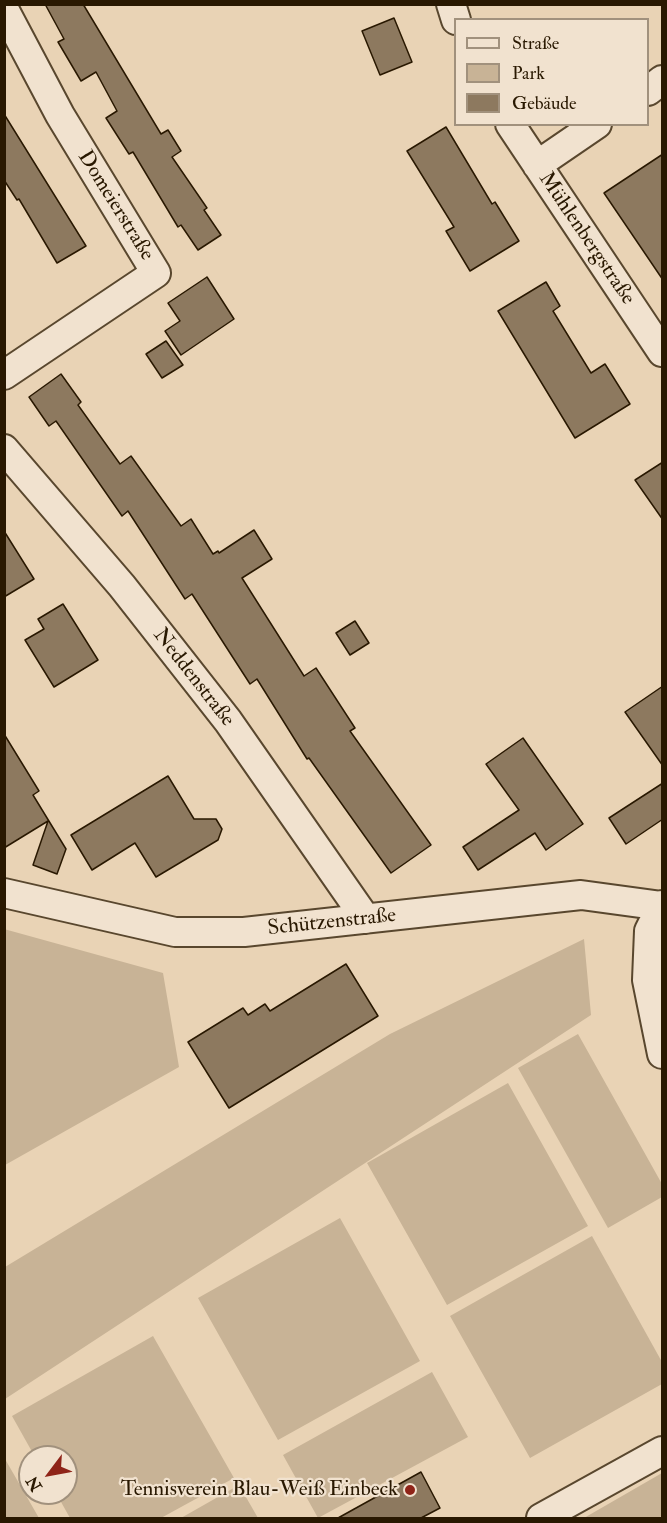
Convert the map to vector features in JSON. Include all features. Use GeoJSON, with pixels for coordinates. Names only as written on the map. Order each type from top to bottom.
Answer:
{"type":"FeatureCollection","features":[{"type":"Feature","properties":{"kind":"street","name":"Domeierstraße"},"geometry":{"type":"LineString","coordinates":[[4,9],[60,115],[156,273],[4,375]]}},
{"type":"Feature","properties":{"kind":"street"},"geometry":{"type":"LineString","coordinates":[[649,89],[663,80]]}},
{"type":"Feature","properties":{"kind":"street","name":"Mühlenbergstraße"},"geometry":{"type":"LineString","coordinates":[[511,126],[663,352]]}},
{"type":"Feature","properties":{"kind":"street"},"geometry":{"type":"LineString","coordinates":[[537,165],[594,126]]}},
{"type":"Feature","properties":{"kind":"street","name":"Neddenstraße"},"geometry":{"type":"LineString","coordinates":[[4,449],[122,586],[228,721],[366,919]]}},
{"type":"Feature","properties":{"kind":"street","name":"Schützenstraße"},"geometry":{"type":"LineString","coordinates":[[4,893],[175,932],[244,932],[581,895],[662,906],[649,931],[647,980],[663,1054]]}},
{"type":"Feature","properties":{"kind":"street"},"geometry":{"type":"LineString","coordinates":[[541,1518],[663,1451]]}},
{"type":"Feature","properties":{"kind":"green space"},"geometry":{"type":"Polygon","coordinates":[[[4,929],[163,973],[179,1067],[5,1165],[4,929]]]}},
{"type":"Feature","properties":{"kind":"green space"},"geometry":{"type":"Polygon","coordinates":[[[584,939],[591,1015],[5,1399],[5,1267],[390,1034],[584,939]]]}},
{"type":"Feature","properties":{"kind":"green space"},"geometry":{"type":"Polygon","coordinates":[[[578,1034],[662,1184],[662,1197],[608,1228],[518,1068],[578,1034]]]}},
{"type":"Feature","properties":{"kind":"green space"},"geometry":{"type":"Polygon","coordinates":[[[508,1083],[588,1226],[447,1305],[367,1163],[508,1083]]]}},
{"type":"Feature","properties":{"kind":"green space"},"geometry":{"type":"Polygon","coordinates":[[[340,1218],[420,1361],[278,1440],[198,1298],[340,1218]]]}},
{"type":"Feature","properties":{"kind":"green space"},"geometry":{"type":"Polygon","coordinates":[[[592,1236],[662,1362],[662,1384],[530,1458],[450,1316],[592,1236]]]}},
{"type":"Feature","properties":{"kind":"green space"},"geometry":{"type":"Polygon","coordinates":[[[153,1336],[234,1478],[161,1518],[70,1518],[63,1505],[78,1505],[78,1445],[28,1445],[12,1416],[153,1336]]]}},
{"type":"Feature","properties":{"kind":"green space"},"geometry":{"type":"Polygon","coordinates":[[[432,1372],[468,1437],[318,1518],[283,1455],[432,1372]]]}},
{"type":"Feature","properties":{"kind":"green space"},"geometry":{"type":"Polygon","coordinates":[[[4,1459],[18,1482],[18,1505],[32,1505],[39,1518],[5,1518],[4,1459]]]}},
{"type":"Feature","properties":{"kind":"green space"},"geometry":{"type":"Polygon","coordinates":[[[662,1473],[662,1516],[658,1518],[584,1518],[662,1473]]]}},
{"type":"Feature","properties":{"kind":"green space"},"geometry":{"type":"Polygon","coordinates":[[[239,1485],[258,1518],[181,1518],[239,1485]]]}},
{"type":"Feature","properties":{"kind":"building"},"geometry":{"type":"Polygon","coordinates":[[[45,4],[83,4],[161,134],[168,130],[181,151],[172,157],[207,208],[204,210],[221,235],[198,250],[181,225],[178,227],[133,152],[129,154],[106,118],[117,111],[96,72],[81,81],[58,42],[64,39],[45,4]]]}},
{"type":"Feature","properties":{"kind":"building"},"geometry":{"type":"Polygon","coordinates":[[[394,18],[412,62],[380,75],[362,31],[394,18]]]}},
{"type":"Feature","properties":{"kind":"building"},"geometry":{"type":"Polygon","coordinates":[[[4,114],[86,246],[57,263],[19,199],[17,200],[4,180],[4,114]]]}},
{"type":"Feature","properties":{"kind":"building"},"geometry":{"type":"Polygon","coordinates":[[[446,127],[492,204],[495,202],[519,241],[470,271],[446,231],[454,227],[407,151],[446,127]]]}},
{"type":"Feature","properties":{"kind":"building"},"geometry":{"type":"Polygon","coordinates":[[[663,154],[663,280],[604,193],[663,154]]]}},
{"type":"Feature","properties":{"kind":"building"},"geometry":{"type":"Polygon","coordinates":[[[207,277],[234,319],[181,355],[165,331],[180,321],[168,303],[207,277]]]}},
{"type":"Feature","properties":{"kind":"building"},"geometry":{"type":"Polygon","coordinates":[[[546,282],[560,306],[553,311],[591,373],[605,364],[630,404],[575,438],[498,311],[546,282]]]}},
{"type":"Feature","properties":{"kind":"building"},"geometry":{"type":"Polygon","coordinates":[[[166,341],[183,365],[162,378],[146,354],[166,341]]]}},
{"type":"Feature","properties":{"kind":"building"},"geometry":{"type":"Polygon","coordinates":[[[61,374],[81,402],[78,405],[120,464],[131,456],[181,526],[191,519],[213,554],[218,551],[219,553],[254,530],[272,559],[242,578],[304,676],[316,668],[355,728],[350,731],[431,845],[391,873],[309,758],[307,759],[257,679],[250,684],[192,594],[185,599],[128,511],[122,516],[56,421],[49,426],[29,397],[61,374]]]}},
{"type":"Feature","properties":{"kind":"building"},"geometry":{"type":"Polygon","coordinates":[[[663,462],[663,520],[635,480],[663,462]]]}},
{"type":"Feature","properties":{"kind":"building"},"geometry":{"type":"Polygon","coordinates":[[[4,531],[34,579],[4,597],[4,531]]]}},
{"type":"Feature","properties":{"kind":"building"},"geometry":{"type":"Polygon","coordinates":[[[63,604],[98,660],[54,687],[25,640],[44,629],[38,619],[63,604]]]}},
{"type":"Feature","properties":{"kind":"building"},"geometry":{"type":"Polygon","coordinates":[[[355,621],[369,643],[350,655],[336,633],[355,621]]]}},
{"type":"Feature","properties":{"kind":"building"},"geometry":{"type":"Polygon","coordinates":[[[663,686],[663,766],[625,712],[663,686]]]}},
{"type":"Feature","properties":{"kind":"building"},"geometry":{"type":"Polygon","coordinates":[[[4,734],[39,791],[33,795],[66,849],[57,874],[33,865],[48,821],[4,848],[4,734]]]}},
{"type":"Feature","properties":{"kind":"building"},"geometry":{"type":"Polygon","coordinates":[[[523,738],[583,824],[546,850],[535,833],[478,870],[463,847],[519,810],[486,764],[523,738]]]}},
{"type":"Feature","properties":{"kind":"building"},"geometry":{"type":"Polygon","coordinates":[[[168,776],[194,819],[216,819],[222,829],[218,840],[156,877],[135,843],[92,870],[71,835],[168,776]]]}},
{"type":"Feature","properties":{"kind":"building"},"geometry":{"type":"Polygon","coordinates":[[[663,783],[663,819],[626,844],[609,818],[663,783]]]}},
{"type":"Feature","properties":{"kind":"building"},"geometry":{"type":"Polygon","coordinates":[[[346,964],[378,1016],[229,1108],[188,1042],[243,1008],[248,1015],[265,1004],[270,1011],[346,964]]]}},
{"type":"Feature","properties":{"kind":"building","name":"Tennisverein Blau-Weiß Einbeck"},"geometry":{"type":"Polygon","coordinates":[[[421,1472],[440,1508],[421,1518],[338,1518],[421,1472]]]}},
{"type":"Feature","properties":{"kind":"place","name":"Tennisverein Blau-Weiß Einbeck"},"geometry":{"type":"Point","coordinates":[410,1490]}}]}
